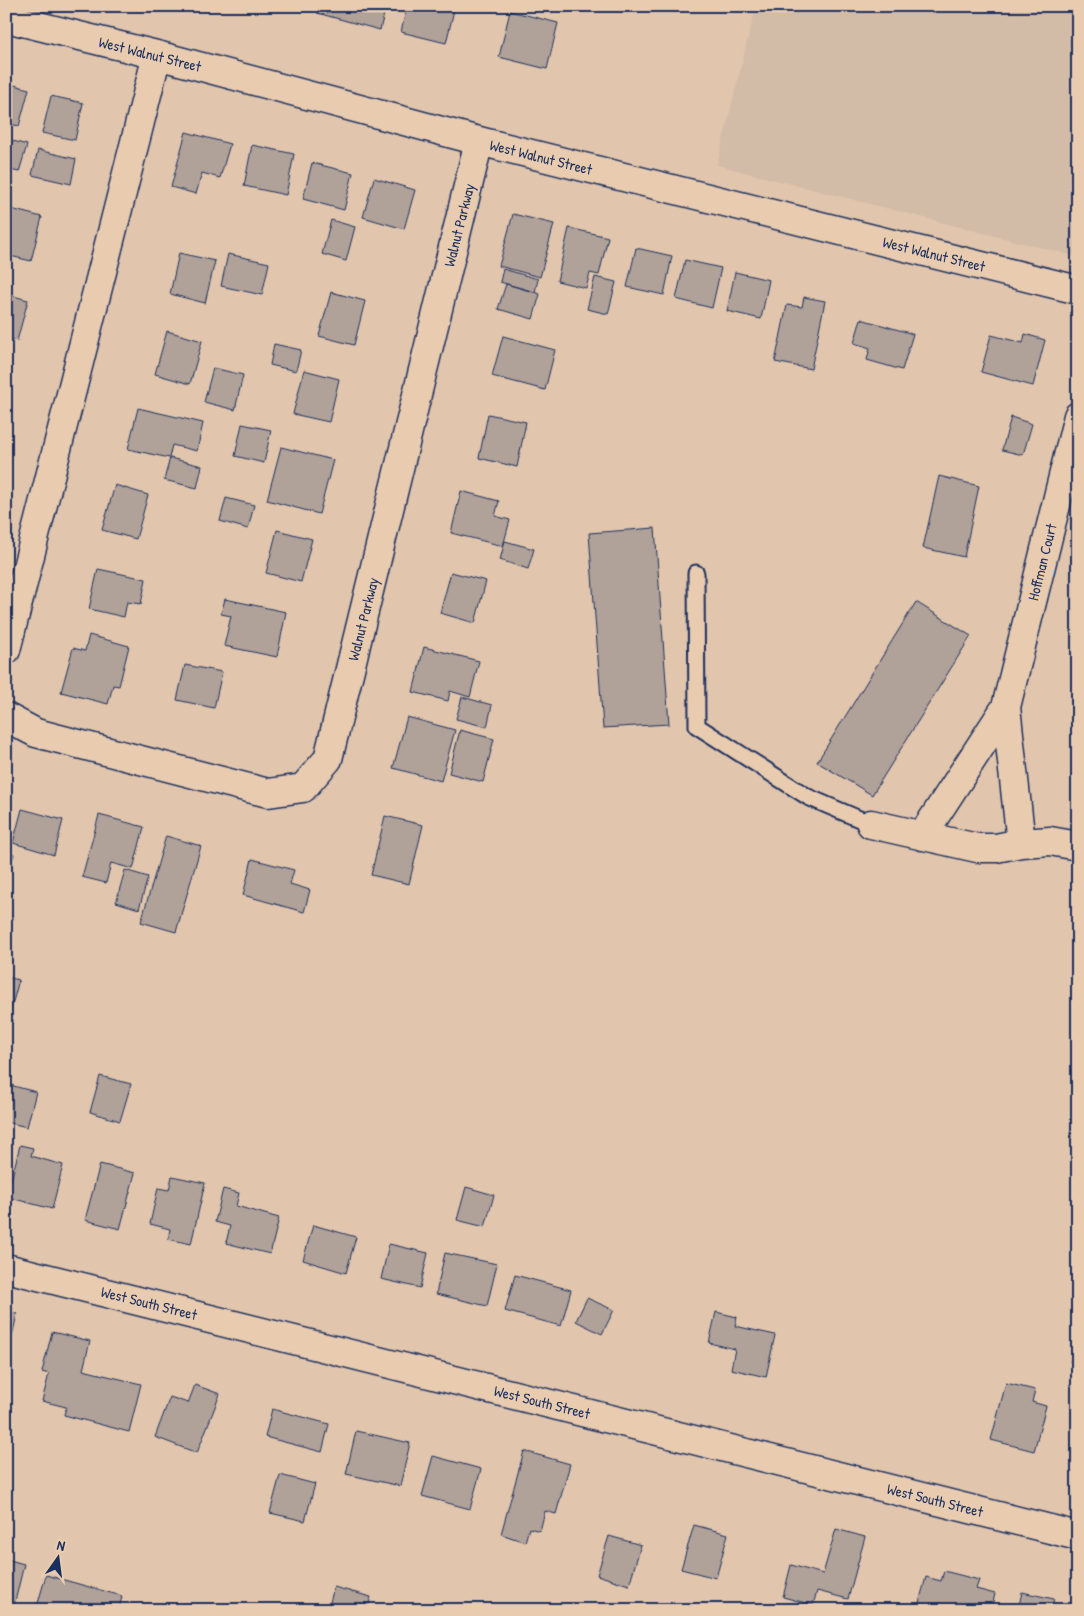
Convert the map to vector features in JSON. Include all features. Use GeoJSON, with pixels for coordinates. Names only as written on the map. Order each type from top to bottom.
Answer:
{"type":"FeatureCollection","features":[{"type":"Feature","properties":{"kind":"street","name":"West Walnut Street"},"geometry":{"type":"LineString","coordinates":[[6,18],[157,55],[479,141],[1078,290]]}},
{"type":"Feature","properties":{"kind":"street"},"geometry":{"type":"LineString","coordinates":[[6,650],[157,55]]}},
{"type":"Feature","properties":{"kind":"street","name":"Walnut Parkway"},"geometry":{"type":"LineString","coordinates":[[6,717],[36,733],[268,793],[303,788],[328,759],[479,141]]}},
{"type":"Feature","properties":{"kind":"street","name":"Hoffman Court"},"geometry":{"type":"LineString","coordinates":[[922,836],[1006,707],[1078,416]]}},
{"type":"Feature","properties":{"kind":"street","name":"Hoffman Court"},"geometry":{"type":"LineString","coordinates":[[1006,707],[1021,843]]}},
{"type":"Feature","properties":{"kind":"street"},"geometry":{"type":"LineString","coordinates":[[871,824],[977,848],[996,848],[1021,843],[1050,841],[1078,846]]}},
{"type":"Feature","properties":{"kind":"street","name":"West South Street"},"geometry":{"type":"LineString","coordinates":[[6,1268],[1078,1536]]}},
{"type":"Feature","properties":{"kind":"lane"},"geometry":{"type":"LineString","coordinates":[[696,573],[698,726],[808,797],[871,824]]}},
{"type":"Feature","properties":{"kind":"shaded area"},"geometry":{"type":"Polygon","coordinates":[[[756,6],[1078,6],[1078,257],[717,165],[756,6]]]}},
{"type":"Feature","properties":{"kind":"building"},"geometry":{"type":"Polygon","coordinates":[[[319,6],[386,6],[380,30],[317,13],[319,6]]]}},
{"type":"Feature","properties":{"kind":"building"},"geometry":{"type":"Polygon","coordinates":[[[407,6],[455,6],[446,43],[401,32],[407,6]]]}},
{"type":"Feature","properties":{"kind":"building"},"geometry":{"type":"Polygon","coordinates":[[[510,11],[558,23],[547,69],[499,57],[510,11]]]}},
{"type":"Feature","properties":{"kind":"building"},"geometry":{"type":"Polygon","coordinates":[[[6,83],[29,89],[19,126],[6,123],[6,83]]]}},
{"type":"Feature","properties":{"kind":"building"},"geometry":{"type":"Polygon","coordinates":[[[51,96],[83,103],[75,140],[42,133],[51,96]]]}},
{"type":"Feature","properties":{"kind":"building"},"geometry":{"type":"Polygon","coordinates":[[[186,132],[230,144],[220,178],[202,173],[196,194],[171,187],[186,132]]]}},
{"type":"Feature","properties":{"kind":"building"},"geometry":{"type":"Polygon","coordinates":[[[6,139],[27,145],[19,172],[6,169],[6,139]]]}},
{"type":"Feature","properties":{"kind":"building"},"geometry":{"type":"Polygon","coordinates":[[[252,145],[294,154],[286,195],[244,186],[252,145]]]}},
{"type":"Feature","properties":{"kind":"building"},"geometry":{"type":"Polygon","coordinates":[[[38,150],[76,159],[71,184],[32,175],[38,150]]]}},
{"type":"Feature","properties":{"kind":"building"},"geometry":{"type":"Polygon","coordinates":[[[312,163],[353,173],[344,210],[303,199],[312,163]]]}},
{"type":"Feature","properties":{"kind":"building"},"geometry":{"type":"Polygon","coordinates":[[[374,178],[415,190],[404,229],[363,217],[374,178]]]}},
{"type":"Feature","properties":{"kind":"building"},"geometry":{"type":"Polygon","coordinates":[[[7,208],[42,217],[31,261],[6,255],[7,208]]]}},
{"type":"Feature","properties":{"kind":"building"},"geometry":{"type":"Polygon","coordinates":[[[513,214],[554,224],[540,277],[499,266],[513,214]]]}},
{"type":"Feature","properties":{"kind":"building"},"geometry":{"type":"Polygon","coordinates":[[[331,220],[355,227],[346,261],[322,254],[331,220]]]}},
{"type":"Feature","properties":{"kind":"building"},"geometry":{"type":"Polygon","coordinates":[[[569,228],[608,237],[599,275],[590,273],[586,288],[557,281],[569,228]]]}},
{"type":"Feature","properties":{"kind":"building"},"geometry":{"type":"Polygon","coordinates":[[[636,248],[672,256],[664,295],[627,287],[636,248]]]}},
{"type":"Feature","properties":{"kind":"building"},"geometry":{"type":"Polygon","coordinates":[[[179,253],[215,261],[205,303],[170,294],[179,253]]]}},
{"type":"Feature","properties":{"kind":"building"},"geometry":{"type":"Polygon","coordinates":[[[228,254],[269,263],[262,295],[221,286],[228,254]]]}},
{"type":"Feature","properties":{"kind":"building"},"geometry":{"type":"Polygon","coordinates":[[[685,260],[721,268],[712,308],[676,299],[685,260]]]}},
{"type":"Feature","properties":{"kind":"building"},"geometry":{"type":"Polygon","coordinates":[[[503,269],[538,279],[535,292],[500,282],[503,269]]]}},
{"type":"Feature","properties":{"kind":"building"},"geometry":{"type":"Polygon","coordinates":[[[735,272],[769,280],[761,319],[727,311],[735,272]]]}},
{"type":"Feature","properties":{"kind":"building"},"geometry":{"type":"Polygon","coordinates":[[[595,277],[616,282],[608,314],[587,309],[595,277]]]}},
{"type":"Feature","properties":{"kind":"building"},"geometry":{"type":"Polygon","coordinates":[[[506,284],[540,294],[533,319],[498,309],[506,284]]]}},
{"type":"Feature","properties":{"kind":"building"},"geometry":{"type":"Polygon","coordinates":[[[331,292],[365,301],[354,345],[319,336],[331,292]]]}},
{"type":"Feature","properties":{"kind":"building"},"geometry":{"type":"Polygon","coordinates":[[[6,294],[28,300],[17,341],[6,338],[6,294]]]}},
{"type":"Feature","properties":{"kind":"building"},"geometry":{"type":"Polygon","coordinates":[[[804,297],[825,301],[811,369],[775,362],[787,305],[802,307],[804,297]]]}},
{"type":"Feature","properties":{"kind":"building"},"geometry":{"type":"Polygon","coordinates":[[[861,319],[913,334],[902,370],[867,360],[870,348],[854,343],[861,319]]]}},
{"type":"Feature","properties":{"kind":"building"},"geometry":{"type":"Polygon","coordinates":[[[167,331],[202,341],[190,384],[155,374],[167,331]]]}},
{"type":"Feature","properties":{"kind":"building"},"geometry":{"type":"Polygon","coordinates":[[[1025,334],[1045,340],[1033,386],[981,372],[991,335],[1023,343],[1025,334]]]}},
{"type":"Feature","properties":{"kind":"building"},"geometry":{"type":"Polygon","coordinates":[[[503,336],[555,350],[545,390],[492,376],[503,336]]]}},
{"type":"Feature","properties":{"kind":"building"},"geometry":{"type":"Polygon","coordinates":[[[274,344],[301,350],[296,371],[270,365],[274,344]]]}},
{"type":"Feature","properties":{"kind":"building"},"geometry":{"type":"Polygon","coordinates":[[[213,368],[243,375],[235,410],[204,402],[213,368]]]}},
{"type":"Feature","properties":{"kind":"building"},"geometry":{"type":"Polygon","coordinates":[[[304,370],[339,379],[329,422],[293,414],[304,370]]]}},
{"type":"Feature","properties":{"kind":"building"},"geometry":{"type":"Polygon","coordinates":[[[138,408],[203,423],[197,451],[172,445],[169,458],[128,449],[138,408]]]}},
{"type":"Feature","properties":{"kind":"building"},"geometry":{"type":"Polygon","coordinates":[[[488,414],[526,422],[517,467],[479,458],[488,414]]]}},
{"type":"Feature","properties":{"kind":"building"},"geometry":{"type":"Polygon","coordinates":[[[1011,417],[1032,424],[1023,455],[1002,450],[1011,417]]]}},
{"type":"Feature","properties":{"kind":"building"},"geometry":{"type":"Polygon","coordinates":[[[242,424],[271,430],[264,463],[235,456],[242,424]]]}},
{"type":"Feature","properties":{"kind":"building"},"geometry":{"type":"Polygon","coordinates":[[[281,447],[333,460],[319,514],[267,500],[281,447]]]}},
{"type":"Feature","properties":{"kind":"building"},"geometry":{"type":"Polygon","coordinates":[[[170,458],[202,466],[197,488],[164,480],[170,458]]]}},
{"type":"Feature","properties":{"kind":"building"},"geometry":{"type":"Polygon","coordinates":[[[939,476],[979,486],[964,557],[923,548],[939,476]]]}},
{"type":"Feature","properties":{"kind":"building"},"geometry":{"type":"Polygon","coordinates":[[[115,485],[148,495],[136,539],[102,530],[115,485]]]}},
{"type":"Feature","properties":{"kind":"building"},"geometry":{"type":"Polygon","coordinates":[[[461,491],[499,501],[495,516],[510,520],[503,546],[451,533],[461,491]]]}},
{"type":"Feature","properties":{"kind":"building"},"geometry":{"type":"Polygon","coordinates":[[[226,498],[254,505],[248,529],[220,521],[226,498]]]}},
{"type":"Feature","properties":{"kind":"building"},"geometry":{"type":"Polygon","coordinates":[[[655,528],[669,724],[603,728],[589,533],[655,528]]]}},
{"type":"Feature","properties":{"kind":"building"},"geometry":{"type":"Polygon","coordinates":[[[277,530],[312,539],[301,582],[266,573],[277,530]]]}},
{"type":"Feature","properties":{"kind":"building"},"geometry":{"type":"Polygon","coordinates":[[[505,541],[534,549],[528,569],[500,560],[505,541]]]}},
{"type":"Feature","properties":{"kind":"building"},"geometry":{"type":"Polygon","coordinates":[[[98,569],[146,579],[141,604],[127,602],[124,617],[89,609],[98,569]]]}},
{"type":"Feature","properties":{"kind":"building"},"geometry":{"type":"Polygon","coordinates":[[[451,572],[486,581],[475,623],[440,613],[451,572]]]}},
{"type":"Feature","properties":{"kind":"building"},"geometry":{"type":"Polygon","coordinates":[[[225,599],[286,612],[277,657],[224,646],[231,616],[221,614],[225,599]]]}},
{"type":"Feature","properties":{"kind":"building"},"geometry":{"type":"Polygon","coordinates":[[[916,602],[971,636],[872,795],[817,762],[916,602]]]}},
{"type":"Feature","properties":{"kind":"building"},"geometry":{"type":"Polygon","coordinates":[[[89,635],[129,646],[119,686],[113,685],[108,704],[61,692],[73,648],[85,651],[89,635]]]}},
{"type":"Feature","properties":{"kind":"building"},"geometry":{"type":"Polygon","coordinates":[[[424,647],[479,661],[470,697],[450,691],[448,701],[413,692],[424,647]]]}},
{"type":"Feature","properties":{"kind":"building"},"geometry":{"type":"Polygon","coordinates":[[[185,665],[222,672],[214,708],[177,700],[185,665]]]}},
{"type":"Feature","properties":{"kind":"building"},"geometry":{"type":"Polygon","coordinates":[[[462,697],[492,705],[487,727],[456,719],[462,697]]]}},
{"type":"Feature","properties":{"kind":"building"},"geometry":{"type":"Polygon","coordinates":[[[407,717],[455,730],[441,781],[393,768],[407,717]]]}},
{"type":"Feature","properties":{"kind":"building"},"geometry":{"type":"Polygon","coordinates":[[[460,730],[494,739],[483,782],[449,773],[460,730]]]}},
{"type":"Feature","properties":{"kind":"building"},"geometry":{"type":"Polygon","coordinates":[[[22,809],[63,820],[54,855],[13,843],[22,809]]]}},
{"type":"Feature","properties":{"kind":"building"},"geometry":{"type":"Polygon","coordinates":[[[99,815],[144,827],[133,869],[111,863],[106,883],[82,877],[99,815]]]}},
{"type":"Feature","properties":{"kind":"building"},"geometry":{"type":"Polygon","coordinates":[[[385,816],[423,825],[409,884],[371,875],[385,816]]]}},
{"type":"Feature","properties":{"kind":"building"},"geometry":{"type":"Polygon","coordinates":[[[166,836],[201,846],[176,932],[141,922],[166,836]]]}},
{"type":"Feature","properties":{"kind":"building"},"geometry":{"type":"Polygon","coordinates":[[[6,851],[14,854],[6,881],[6,851]]]}},
{"type":"Feature","properties":{"kind":"building"},"geometry":{"type":"Polygon","coordinates":[[[252,859],[294,870],[290,884],[310,890],[304,912],[243,895],[252,859]]]}},
{"type":"Feature","properties":{"kind":"building"},"geometry":{"type":"Polygon","coordinates":[[[125,870],[148,877],[139,909],[116,902],[125,870]]]}},
{"type":"Feature","properties":{"kind":"building"},"geometry":{"type":"Polygon","coordinates":[[[6,977],[19,980],[6,1027],[6,977]]]}},
{"type":"Feature","properties":{"kind":"building"},"geometry":{"type":"Polygon","coordinates":[[[100,1076],[131,1084],[120,1121],[90,1112],[100,1076]]]}},
{"type":"Feature","properties":{"kind":"building"},"geometry":{"type":"Polygon","coordinates":[[[6,1084],[36,1092],[27,1127],[6,1122],[6,1084]]]}},
{"type":"Feature","properties":{"kind":"building"},"geometry":{"type":"Polygon","coordinates":[[[20,1145],[33,1148],[31,1156],[63,1165],[52,1209],[7,1197],[20,1145]]]}},
{"type":"Feature","properties":{"kind":"building"},"geometry":{"type":"Polygon","coordinates":[[[100,1164],[135,1173],[120,1229],[85,1220],[100,1164]]]}},
{"type":"Feature","properties":{"kind":"building"},"geometry":{"type":"Polygon","coordinates":[[[172,1176],[205,1183],[191,1244],[168,1239],[170,1229],[150,1224],[158,1188],[169,1190],[172,1176]]]}},
{"type":"Feature","properties":{"kind":"building"},"geometry":{"type":"Polygon","coordinates":[[[466,1187],[494,1195],[485,1227],[457,1220],[466,1187]]]}},
{"type":"Feature","properties":{"kind":"building"},"geometry":{"type":"Polygon","coordinates":[[[223,1189],[239,1193],[236,1206],[279,1218],[270,1254],[226,1243],[230,1226],[215,1222],[223,1189]]]}},
{"type":"Feature","properties":{"kind":"building"},"geometry":{"type":"Polygon","coordinates":[[[313,1225],[356,1237],[346,1273],[303,1260],[313,1225]]]}},
{"type":"Feature","properties":{"kind":"building"},"geometry":{"type":"Polygon","coordinates":[[[389,1244],[428,1253],[420,1288],[381,1279],[389,1244]]]}},
{"type":"Feature","properties":{"kind":"building"},"geometry":{"type":"Polygon","coordinates":[[[445,1253],[497,1264],[487,1306],[436,1294],[445,1253]]]}},
{"type":"Feature","properties":{"kind":"building"},"geometry":{"type":"Polygon","coordinates":[[[515,1275],[571,1290],[561,1326],[505,1311],[515,1275]]]}},
{"type":"Feature","properties":{"kind":"building"},"geometry":{"type":"Polygon","coordinates":[[[587,1298],[614,1310],[602,1334],[576,1321],[587,1298]]]}},
{"type":"Feature","properties":{"kind":"building"},"geometry":{"type":"Polygon","coordinates":[[[6,1311],[17,1314],[8,1355],[6,1354],[6,1311]]]}},
{"type":"Feature","properties":{"kind":"building"},"geometry":{"type":"Polygon","coordinates":[[[716,1312],[737,1317],[735,1326],[775,1335],[766,1377],[731,1369],[735,1349],[709,1343],[716,1312]]]}},
{"type":"Feature","properties":{"kind":"building"},"geometry":{"type":"Polygon","coordinates":[[[52,1332],[90,1341],[83,1370],[141,1384],[129,1432],[64,1415],[66,1407],[42,1401],[49,1374],[42,1372],[52,1332]]]}},
{"type":"Feature","properties":{"kind":"building"},"geometry":{"type":"Polygon","coordinates":[[[1078,1335],[1078,1364],[1070,1362],[1078,1335]]]}},
{"type":"Feature","properties":{"kind":"building"},"geometry":{"type":"Polygon","coordinates":[[[1006,1383],[1035,1390],[1032,1402],[1046,1406],[1034,1451],[991,1440],[1006,1383]]]}},
{"type":"Feature","properties":{"kind":"building"},"geometry":{"type":"Polygon","coordinates":[[[195,1385],[220,1394],[197,1453],[155,1437],[170,1397],[188,1403],[195,1385]]]}},
{"type":"Feature","properties":{"kind":"building"},"geometry":{"type":"Polygon","coordinates":[[[272,1409],[329,1424],[322,1452],[265,1437],[272,1409]]]}},
{"type":"Feature","properties":{"kind":"building"},"geometry":{"type":"Polygon","coordinates":[[[356,1431],[410,1443],[400,1486],[346,1474],[356,1431]]]}},
{"type":"Feature","properties":{"kind":"building"},"geometry":{"type":"Polygon","coordinates":[[[524,1451],[570,1464],[556,1514],[545,1511],[540,1531],[529,1528],[525,1542],[501,1534],[524,1451]]]}},
{"type":"Feature","properties":{"kind":"building"},"geometry":{"type":"Polygon","coordinates":[[[433,1456],[481,1469],[470,1509],[422,1496],[433,1456]]]}},
{"type":"Feature","properties":{"kind":"building"},"geometry":{"type":"Polygon","coordinates":[[[280,1475],[315,1484],[305,1521],[270,1513],[280,1475]]]}},
{"type":"Feature","properties":{"kind":"building"},"geometry":{"type":"Polygon","coordinates":[[[694,1525],[728,1534],[716,1578],[681,1569],[694,1525]]]}},
{"type":"Feature","properties":{"kind":"building"},"geometry":{"type":"Polygon","coordinates":[[[836,1529],[865,1537],[848,1599],[817,1591],[813,1605],[783,1597],[791,1565],[823,1574],[836,1529]]]}},
{"type":"Feature","properties":{"kind":"building"},"geometry":{"type":"Polygon","coordinates":[[[609,1536],[641,1545],[629,1585],[597,1575],[609,1536]]]}},
{"type":"Feature","properties":{"kind":"building"},"geometry":{"type":"Polygon","coordinates":[[[6,1559],[24,1564],[13,1610],[6,1610],[6,1559]]]}},
{"type":"Feature","properties":{"kind":"building"},"geometry":{"type":"Polygon","coordinates":[[[944,1571],[979,1580],[976,1589],[995,1594],[991,1610],[917,1610],[926,1577],[941,1581],[944,1571]]]}},
{"type":"Feature","properties":{"kind":"building"},"geometry":{"type":"Polygon","coordinates":[[[46,1575],[122,1596],[119,1610],[36,1610],[46,1575]]]}},
{"type":"Feature","properties":{"kind":"building"},"geometry":{"type":"Polygon","coordinates":[[[334,1587],[371,1597],[367,1610],[328,1610],[334,1587]]]}},
{"type":"Feature","properties":{"kind":"building"},"geometry":{"type":"Polygon","coordinates":[[[1022,1592],[1054,1599],[1051,1610],[1018,1610],[1022,1592]]]}}]}
